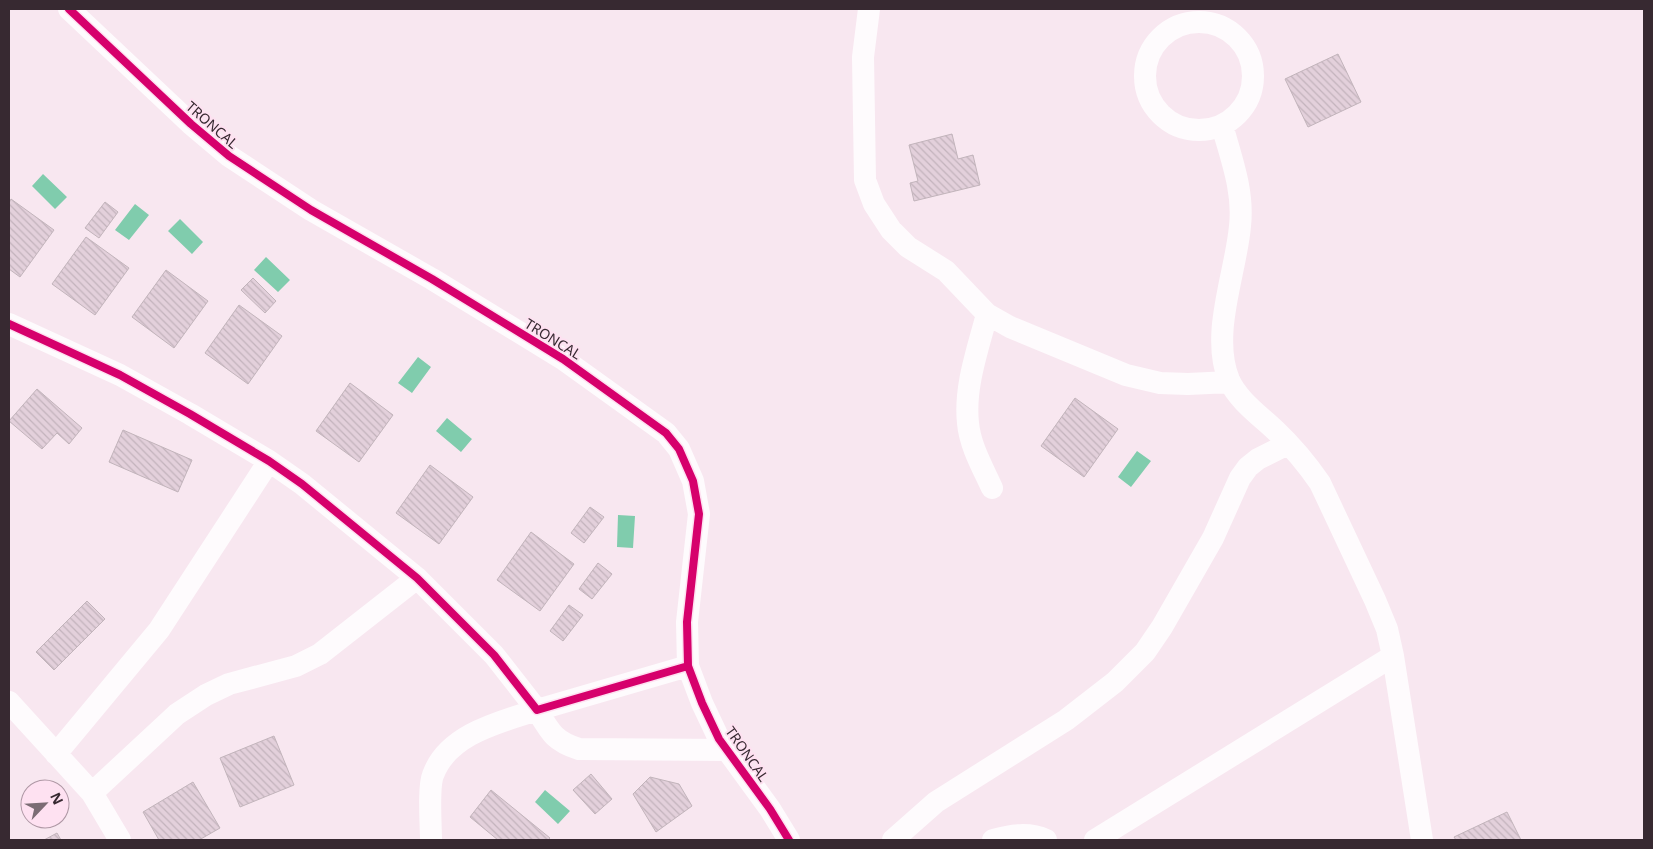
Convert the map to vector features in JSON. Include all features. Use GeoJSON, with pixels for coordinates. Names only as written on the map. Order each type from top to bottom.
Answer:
{"type":"FeatureCollection","features":[{"type":"Feature","properties":{"kind":"street","name":"TRONCAL"},"geometry":{"type":"LineString","coordinates":[[69,9],[191,124],[228,156],[311,210],[432,279],[564,359],[666,433],[679,449],[693,481],[700,514],[687,622],[688,666],[702,703],[719,739],[770,809],[789,840]]}},
{"type":"Feature","properties":{"kind":"street"},"geometry":{"type":"LineString","coordinates":[[870,9],[863,56],[865,180],[874,204],[891,230],[908,247],[946,272],[987,314],[1010,327],[1126,375],[1160,383],[1230,382]]}},
{"type":"Feature","properties":{"kind":"street"},"geometry":{"type":"LineString","coordinates":[[1204,22],[1221,26],[1236,36],[1246,50],[1252,67],[1252,84],[1247,101],[1237,115],[1222,125],[1205,130],[1186,129],[1170,122],[1156,109],[1147,93],[1144,75],[1148,57],[1157,41],[1170,29],[1187,23],[1204,22]]}},
{"type":"Feature","properties":{"kind":"street"},"geometry":{"type":"LineString","coordinates":[[1222,125],[1240,191],[1241,225],[1221,339],[1225,367],[1230,382],[1245,403],[1288,444],[1320,482],[1375,600],[1387,629],[1393,656],[1422,840]]}},
{"type":"Feature","properties":{"kind":"street"},"geometry":{"type":"LineString","coordinates":[[987,314],[967,398],[968,424],[973,445],[992,488]]}},
{"type":"Feature","properties":{"kind":"street"},"geometry":{"type":"LineString","coordinates":[[9,324],[120,375],[190,414],[302,484],[417,578],[494,655],[537,710],[554,736],[566,745],[579,749],[727,750]]}},
{"type":"Feature","properties":{"kind":"street"},"geometry":{"type":"LineString","coordinates":[[904,836],[936,802],[1066,720],[1115,682],[1145,652],[1162,627],[1214,538],[1240,478],[1248,466],[1258,458],[1288,444]]}},
{"type":"Feature","properties":{"kind":"street"},"geometry":{"type":"LineString","coordinates":[[56,754],[159,630],[268,461]]}},
{"type":"Feature","properties":{"kind":"street"},"geometry":{"type":"LineString","coordinates":[[92,794],[177,714],[206,695],[229,684],[296,666],[320,654],[417,578]]}},
{"type":"Feature","properties":{"kind":"street"},"geometry":{"type":"LineString","coordinates":[[1095,840],[1393,656]]}},
{"type":"Feature","properties":{"kind":"street"},"geometry":{"type":"LineString","coordinates":[[431,840],[432,776],[444,756],[465,738],[498,722],[688,666]]}},
{"type":"Feature","properties":{"kind":"street"},"geometry":{"type":"LineString","coordinates":[[9,702],[92,794],[120,840]]}},
{"type":"Feature","properties":{"kind":"street"},"geometry":{"type":"LineString","coordinates":[[993,840],[1018,835],[1036,836],[1046,840]]}},
{"type":"Feature","properties":{"kind":"shaded area"},"geometry":{"type":"Polygon","coordinates":[[[43,174],[67,197],[55,209],[32,186],[43,174]]]}},
{"type":"Feature","properties":{"kind":"shaded area"},"geometry":{"type":"Polygon","coordinates":[[[135,204],[149,215],[129,240],[115,230],[135,204]]]}},
{"type":"Feature","properties":{"kind":"shaded area"},"geometry":{"type":"Polygon","coordinates":[[[180,219],[203,242],[192,254],[168,231],[180,219]]]}},
{"type":"Feature","properties":{"kind":"shaded area"},"geometry":{"type":"Polygon","coordinates":[[[266,257],[290,280],[278,292],[254,270],[266,257]]]}},
{"type":"Feature","properties":{"kind":"shaded area"},"geometry":{"type":"Polygon","coordinates":[[[418,357],[431,367],[412,393],[398,383],[418,357]]]}},
{"type":"Feature","properties":{"kind":"shaded area"},"geometry":{"type":"Polygon","coordinates":[[[447,418],[472,439],[461,452],[436,431],[447,418]]]}},
{"type":"Feature","properties":{"kind":"shaded area"},"geometry":{"type":"Polygon","coordinates":[[[1137,451],[1151,461],[1131,487],[1118,477],[1137,451]]]}},
{"type":"Feature","properties":{"kind":"shaded area"},"geometry":{"type":"Polygon","coordinates":[[[618,515],[635,516],[633,548],[617,547],[618,515]]]}},
{"type":"Feature","properties":{"kind":"shaded area"},"geometry":{"type":"Polygon","coordinates":[[[545,790],[570,811],[558,824],[535,802],[545,790]]]}},
{"type":"Feature","properties":{"kind":"building"},"geometry":{"type":"Polygon","coordinates":[[[1338,54],[1361,102],[1308,127],[1285,79],[1338,54]]]}},
{"type":"Feature","properties":{"kind":"building"},"geometry":{"type":"Polygon","coordinates":[[[952,134],[958,159],[973,155],[980,185],[914,201],[910,183],[918,181],[909,145],[952,134]]]}},
{"type":"Feature","properties":{"kind":"building"},"geometry":{"type":"Polygon","coordinates":[[[11,199],[54,230],[20,277],[9,269],[9,203],[11,199]]]}},
{"type":"Feature","properties":{"kind":"building"},"geometry":{"type":"Polygon","coordinates":[[[105,202],[118,212],[99,238],[85,228],[105,202]]]}},
{"type":"Feature","properties":{"kind":"building"},"geometry":{"type":"Polygon","coordinates":[[[86,237],[129,268],[95,315],[52,284],[86,237]]]}},
{"type":"Feature","properties":{"kind":"building"},"geometry":{"type":"Polygon","coordinates":[[[166,270],[208,301],[174,348],[132,317],[166,270]]]}},
{"type":"Feature","properties":{"kind":"building"},"geometry":{"type":"Polygon","coordinates":[[[253,278],[276,301],[265,313],[241,290],[253,278]]]}},
{"type":"Feature","properties":{"kind":"building"},"geometry":{"type":"Polygon","coordinates":[[[239,305],[282,336],[248,384],[205,353],[239,305]]]}},
{"type":"Feature","properties":{"kind":"building"},"geometry":{"type":"Polygon","coordinates":[[[350,383],[393,415],[359,462],[316,431],[350,383]]]}},
{"type":"Feature","properties":{"kind":"building"},"geometry":{"type":"Polygon","coordinates":[[[37,389],[82,428],[69,444],[57,433],[42,449],[9,421],[37,389]]]}},
{"type":"Feature","properties":{"kind":"building"},"geometry":{"type":"Polygon","coordinates":[[[1075,398],[1118,429],[1084,477],[1041,446],[1075,398]]]}},
{"type":"Feature","properties":{"kind":"building"},"geometry":{"type":"Polygon","coordinates":[[[123,430],[192,460],[178,492],[109,462],[123,430]]]}},
{"type":"Feature","properties":{"kind":"building"},"geometry":{"type":"Polygon","coordinates":[[[430,465],[473,497],[439,544],[396,513],[430,465]]]}},
{"type":"Feature","properties":{"kind":"building"},"geometry":{"type":"Polygon","coordinates":[[[590,507],[604,517],[584,543],[571,533],[590,507]]]}},
{"type":"Feature","properties":{"kind":"building"},"geometry":{"type":"Polygon","coordinates":[[[531,532],[574,564],[540,611],[497,580],[531,532]]]}},
{"type":"Feature","properties":{"kind":"building"},"geometry":{"type":"Polygon","coordinates":[[[598,563],[612,574],[592,599],[579,589],[598,563]]]}},
{"type":"Feature","properties":{"kind":"building"},"geometry":{"type":"Polygon","coordinates":[[[87,601],[105,619],[54,670],[36,652],[87,601]]]}},
{"type":"Feature","properties":{"kind":"building"},"geometry":{"type":"Polygon","coordinates":[[[569,605],[583,615],[563,641],[550,631],[569,605]]]}},
{"type":"Feature","properties":{"kind":"building"},"geometry":{"type":"Polygon","coordinates":[[[274,736],[294,785],[240,807],[220,758],[274,736]]]}},
{"type":"Feature","properties":{"kind":"building"},"geometry":{"type":"Polygon","coordinates":[[[591,774],[612,799],[595,814],[573,790],[591,774]]]}},
{"type":"Feature","properties":{"kind":"building"},"geometry":{"type":"Polygon","coordinates":[[[650,777],[679,784],[692,806],[656,832],[633,794],[650,777]]]}},
{"type":"Feature","properties":{"kind":"building"},"geometry":{"type":"Polygon","coordinates":[[[193,782],[220,828],[199,840],[159,840],[143,812],[193,782]]]}},
{"type":"Feature","properties":{"kind":"building"},"geometry":{"type":"Polygon","coordinates":[[[491,790],[550,838],[548,840],[498,840],[470,817],[491,790]]]}},
{"type":"Feature","properties":{"kind":"building"},"geometry":{"type":"Polygon","coordinates":[[[1507,812],[1521,840],[1456,840],[1454,837],[1507,812]]]}},
{"type":"Feature","properties":{"kind":"building"},"geometry":{"type":"Polygon","coordinates":[[[57,833],[61,840],[44,840],[57,833]]]}},
{"type":"Feature","properties":{"kind":"cycle path"},"geometry":{"type":"LineString","coordinates":[[69,9],[191,124],[229,156],[311,210],[432,279],[563,359],[666,433],[679,449],[693,481],[699,514],[687,622],[688,666],[702,703],[719,739],[770,809],[789,840]]}},
{"type":"Feature","properties":{"kind":"cycle path"},"geometry":{"type":"LineString","coordinates":[[9,324],[120,375],[269,461],[302,484],[417,578],[494,655],[537,710],[688,666]]}}]}
